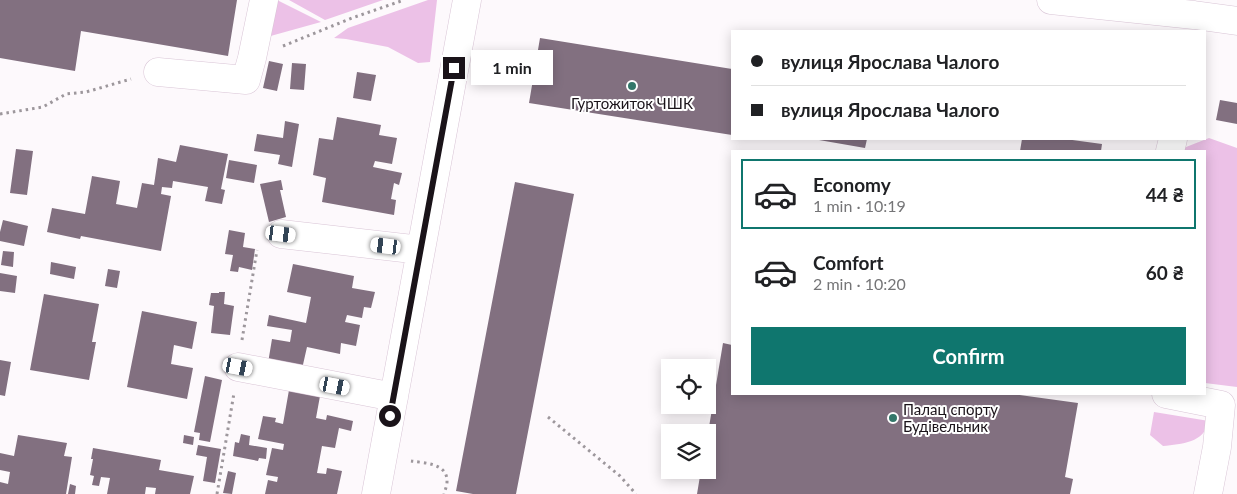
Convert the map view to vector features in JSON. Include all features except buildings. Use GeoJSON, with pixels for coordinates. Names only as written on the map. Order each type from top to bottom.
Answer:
{"type":"FeatureCollection","features":[{"type":"Feature","properties":{"kind":"street"},"geometry":{"type":"LineString","coordinates":[[158,72],[246,80],[264,0]]}},
{"type":"Feature","properties":{"kind":"street"},"geometry":{"type":"LineString","coordinates":[[376,494],[467,0]]}},
{"type":"Feature","properties":{"kind":"street"},"geometry":{"type":"LineString","coordinates":[[1051,0],[1080,2],[1192,23],[1237,20]]}},
{"type":"Feature","properties":{"kind":"street"},"geometry":{"type":"LineString","coordinates":[[281,234],[421,250]]}},
{"type":"Feature","properties":{"kind":"street"},"geometry":{"type":"LineString","coordinates":[[238,368],[394,397]]}},
{"type":"Feature","properties":{"kind":"street"},"geometry":{"type":"LineString","coordinates":[[1171,395],[1221,405],[1217,447],[1208,494]]}},
{"type":"Feature","properties":{"kind":"path"},"geometry":{"type":"LineString","coordinates":[[252,58],[352,18],[404,0]]}},
{"type":"Feature","properties":{"kind":"path"},"geometry":{"type":"LineString","coordinates":[[0,114],[43,106],[66,94],[86,92],[158,72]]}},
{"type":"Feature","properties":{"kind":"path"},"geometry":{"type":"LineString","coordinates":[[217,494],[260,242],[270,234],[281,234]]}},
{"type":"Feature","properties":{"kind":"path"},"geometry":{"type":"LineString","coordinates":[[548,417],[620,476],[636,494]]}},
{"type":"Feature","properties":{"kind":"path"},"geometry":{"type":"LineString","coordinates":[[383,455],[437,466],[443,469],[447,481],[444,494]]}},
{"type":"Feature","properties":{"kind":"shaded area"},"geometry":{"type":"Polygon","coordinates":[[[274,0],[277,0],[321,22],[267,37],[274,0]]]}},
{"type":"Feature","properties":{"kind":"shaded area"},"geometry":{"type":"Polygon","coordinates":[[[289,0],[383,0],[325,20],[289,0]]]}},
{"type":"Feature","properties":{"kind":"shaded area"},"geometry":{"type":"Polygon","coordinates":[[[428,0],[437,0],[430,62],[418,63],[388,47],[334,38],[348,28],[428,0]]]}},
{"type":"Feature","properties":{"kind":"shaded area"},"geometry":{"type":"Polygon","coordinates":[[[1209,138],[1237,148],[1237,387],[1206,383],[1206,150],[1180,150],[1209,138]]]}},
{"type":"Feature","properties":{"kind":"shaded area"},"geometry":{"type":"Polygon","coordinates":[[[1154,412],[1209,421],[1202,434],[1197,438],[1185,443],[1163,446],[1150,435],[1154,412]]]}},
{"type":"Feature","properties":{"kind":"place","name":"Гуртожиток ЧШК"},"geometry":{"type":"Point","coordinates":[632,86]}},
{"type":"Feature","properties":{"kind":"place","name":"Палац спорту Будівельник"},"geometry":{"type":"Point","coordinates":[893,418]}},
{"type":"Feature","properties":{"kind":"route"},"geometry":{"type":"LineString","coordinates":[[390,416],[454,68]]}}]}
